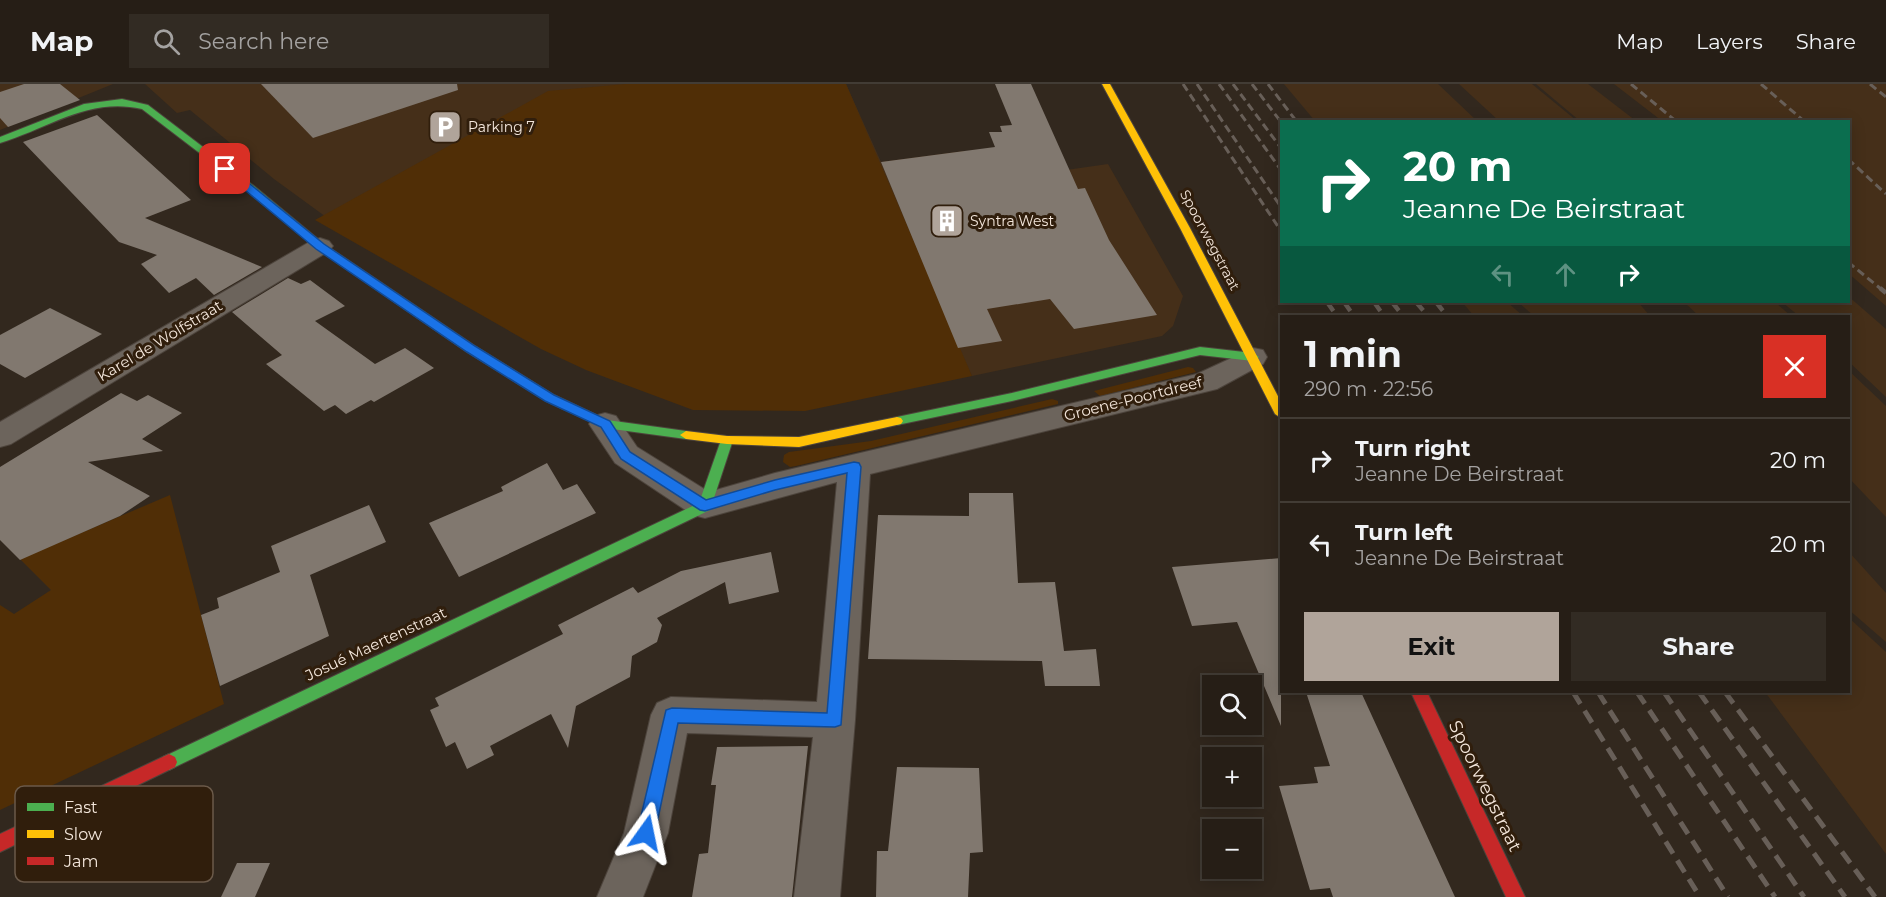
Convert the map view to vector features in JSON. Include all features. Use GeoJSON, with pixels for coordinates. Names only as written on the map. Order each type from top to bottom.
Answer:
{"type":"FeatureCollection","features":[{"type":"Feature","properties":{"kind":"street","name":"Spoorwegstraat"},"geometry":{"type":"LineString","coordinates":[[1106,84],[1253,357],[1280,412]]}},
{"type":"Feature","properties":{"kind":"street","name":"Groene-Poortdreef"},"geometry":{"type":"LineString","coordinates":[[0,140],[87,106],[122,102],[145,107],[251,188],[320,246],[471,349],[550,398],[605,424],[727,440],[799,442],[1066,384],[1200,351],[1253,357]]}},
{"type":"Feature","properties":{"kind":"street","name":"Karel de Wolfstraat"},"geometry":{"type":"LineString","coordinates":[[0,436],[320,246]]}},
{"type":"Feature","properties":{"kind":"street","name":"Groene-Poortdreef"},"geometry":{"type":"LineString","coordinates":[[705,506],[775,485],[1206,382],[1253,357]]}},
{"type":"Feature","properties":{"kind":"street"},"geometry":{"type":"LineString","coordinates":[[1066,384],[1084,411]]}},
{"type":"Feature","properties":{"kind":"street"},"geometry":{"type":"LineString","coordinates":[[605,424],[626,455],[705,506],[727,440]]}},
{"type":"Feature","properties":{"kind":"street"},"geometry":{"type":"LineString","coordinates":[[817,897],[835,720],[854,467]]}},
{"type":"Feature","properties":{"kind":"street","name":"Josué Maertenstraat"},"geometry":{"type":"LineString","coordinates":[[119,786],[705,506]]}},
{"type":"Feature","properties":{"kind":"street","name":"Spoorwegstraat"},"geometry":{"type":"LineString","coordinates":[[1419,693],[1516,897]]}},
{"type":"Feature","properties":{"kind":"street"},"geometry":{"type":"LineString","coordinates":[[620,897],[646,833],[672,715],[835,720]]}},
{"type":"Feature","properties":{"kind":"street","name":"Josué Maertenstraat"},"geometry":{"type":"LineString","coordinates":[[0,843],[15,836]]}},
{"type":"Feature","properties":{"kind":"shaded area"},"geometry":{"type":"Polygon","coordinates":[[[0,84],[113,84],[0,130],[0,84]]]}},
{"type":"Feature","properties":{"kind":"shaded area"},"geometry":{"type":"Polygon","coordinates":[[[145,84],[846,84],[881,162],[964,151],[984,182],[1108,164],[1183,296],[1173,326],[1162,336],[972,376],[958,348],[359,241],[274,179],[190,110],[177,113],[145,84]]]}},
{"type":"Feature","properties":{"kind":"shaded area"},"geometry":{"type":"Polygon","coordinates":[[[626,84],[846,84],[972,376],[805,411],[693,410],[586,370],[541,349],[315,220],[548,91],[626,84]]]}},
{"type":"Feature","properties":{"kind":"shaded area"},"geometry":{"type":"Polygon","coordinates":[[[1284,84],[1438,84],[1476,120],[1314,120],[1284,84]]]}},
{"type":"Feature","properties":{"kind":"shaded area"},"geometry":{"type":"Polygon","coordinates":[[[1459,84],[1532,84],[1576,120],[1498,120],[1459,84]]]}},
{"type":"Feature","properties":{"kind":"shaded area"},"geometry":{"type":"Polygon","coordinates":[[[1536,84],[1588,84],[1635,120],[1579,120],[1536,84]]]}},
{"type":"Feature","properties":{"kind":"shaded area"},"geometry":{"type":"Polygon","coordinates":[[[1614,84],[1886,84],[1886,306],[1850,275],[1850,120],[1661,120],[1614,84]]]}},
{"type":"Feature","properties":{"kind":"shaded area"},"geometry":{"type":"Polygon","coordinates":[[[1850,298],[1886,329],[1886,397],[1850,363],[1850,315],[1798,315],[1783,303],[1850,303],[1850,298]]]}},
{"type":"Feature","properties":{"kind":"shaded area"},"geometry":{"type":"Polygon","coordinates":[[[1463,303],[1508,303],[1522,315],[1473,315],[1463,303]]]}},
{"type":"Feature","properties":{"kind":"shaded area"},"geometry":{"type":"Polygon","coordinates":[[[1519,303],[1639,303],[1649,315],[1533,315],[1519,303]]]}},
{"type":"Feature","properties":{"kind":"shaded area"},"geometry":{"type":"Polygon","coordinates":[[[1685,303],[1776,303],[1790,315],[1698,315],[1685,303]]]}},
{"type":"Feature","properties":{"kind":"shaded area"},"geometry":{"type":"Polygon","coordinates":[[[1188,367],[1193,368],[1196,372],[1100,396],[1094,391],[1188,367]]]}},
{"type":"Feature","properties":{"kind":"shaded area"},"geometry":{"type":"Polygon","coordinates":[[[1850,372],[1886,406],[1886,517],[1850,479],[1850,372]]]}},
{"type":"Feature","properties":{"kind":"shaded area"},"geometry":{"type":"Polygon","coordinates":[[[1052,399],[1058,401],[1058,404],[796,466],[790,467],[783,462],[784,455],[789,452],[871,441],[1052,399]]]}},
{"type":"Feature","properties":{"kind":"shaded area"},"geometry":{"type":"Polygon","coordinates":[[[170,495],[224,704],[51,786],[15,786],[15,803],[0,810],[0,605],[14,614],[51,590],[20,559],[170,495]]]}},
{"type":"Feature","properties":{"kind":"shaded area"},"geometry":{"type":"Polygon","coordinates":[[[1850,553],[1886,593],[1886,642],[1850,611],[1850,553]]]}},
{"type":"Feature","properties":{"kind":"shaded area"},"geometry":{"type":"Polygon","coordinates":[[[1850,619],[1886,652],[1886,854],[1766,693],[1850,693],[1850,619]]]}},
{"type":"Feature","properties":{"kind":"building"},"geometry":{"type":"Polygon","coordinates":[[[24,84],[60,84],[80,100],[8,127],[0,118],[0,92],[24,84]]]}},
{"type":"Feature","properties":{"kind":"building"},"geometry":{"type":"Polygon","coordinates":[[[261,84],[457,84],[458,90],[313,138],[261,84]]]}},
{"type":"Feature","properties":{"kind":"building"},"geometry":{"type":"Polygon","coordinates":[[[995,84],[1031,84],[1078,189],[1085,188],[1109,240],[1157,315],[1074,329],[1050,299],[987,309],[1002,341],[958,348],[881,162],[995,147],[989,132],[1002,132],[1000,126],[1012,125],[995,84]]]}},
{"type":"Feature","properties":{"kind":"building"},"geometry":{"type":"Polygon","coordinates":[[[97,115],[191,200],[145,218],[262,267],[214,295],[196,278],[169,293],[141,264],[157,255],[119,242],[23,142],[97,115]]]}},
{"type":"Feature","properties":{"kind":"building"},"geometry":{"type":"Polygon","coordinates":[[[288,278],[301,284],[310,280],[345,306],[315,321],[375,364],[405,348],[434,368],[374,402],[371,400],[346,414],[335,405],[324,411],[266,364],[282,355],[232,312],[288,278]]]}},
{"type":"Feature","properties":{"kind":"building"},"geometry":{"type":"Polygon","coordinates":[[[50,308],[102,334],[25,378],[0,364],[0,335],[50,308]]]}},
{"type":"Feature","properties":{"kind":"building"},"geometry":{"type":"Polygon","coordinates":[[[121,393],[137,401],[148,395],[182,413],[142,439],[163,451],[88,462],[150,496],[120,516],[20,560],[0,540],[0,467],[121,393]]]}},
{"type":"Feature","properties":{"kind":"building"},"geometry":{"type":"Polygon","coordinates":[[[547,463],[563,490],[577,484],[596,513],[459,577],[429,523],[503,491],[501,487],[547,463]]]}},
{"type":"Feature","properties":{"kind":"building"},"geometry":{"type":"Polygon","coordinates":[[[969,493],[1013,493],[1018,583],[1055,582],[1064,651],[1096,649],[1100,686],[1045,686],[1042,661],[868,659],[878,515],[969,516],[969,493]]]}},
{"type":"Feature","properties":{"kind":"building"},"geometry":{"type":"Polygon","coordinates":[[[369,505],[386,542],[310,575],[329,636],[220,686],[201,615],[219,608],[217,598],[280,572],[271,546],[369,505]]]}},
{"type":"Feature","properties":{"kind":"building"},"geometry":{"type":"Polygon","coordinates":[[[771,552],[779,592],[729,604],[725,582],[657,618],[662,625],[657,642],[632,656],[630,677],[576,706],[568,748],[551,714],[490,746],[494,755],[467,769],[455,742],[446,747],[430,710],[439,706],[435,698],[563,634],[558,625],[633,587],[638,593],[681,571],[771,552]]]}},
{"type":"Feature","properties":{"kind":"building"},"geometry":{"type":"Polygon","coordinates":[[[1280,558],[1281,726],[1262,681],[1262,675],[1259,675],[1237,622],[1192,626],[1172,567],[1280,558]]]}},
{"type":"Feature","properties":{"kind":"building"},"geometry":{"type":"Polygon","coordinates":[[[1306,693],[1361,693],[1455,897],[1333,897],[1330,888],[1310,890],[1279,786],[1318,783],[1314,767],[1330,766],[1306,693]]]}},
{"type":"Feature","properties":{"kind":"building"},"geometry":{"type":"Polygon","coordinates":[[[808,746],[792,897],[692,897],[699,854],[708,853],[716,785],[711,785],[717,747],[808,746]]]}},
{"type":"Feature","properties":{"kind":"building"},"geometry":{"type":"Polygon","coordinates":[[[897,767],[979,768],[983,852],[970,853],[968,897],[876,897],[877,851],[888,851],[897,767]]]}},
{"type":"Feature","properties":{"kind":"building"},"geometry":{"type":"Polygon","coordinates":[[[237,863],[270,863],[255,897],[221,897],[237,863]]]}},
{"type":"Feature","properties":{"kind":"railway"},"geometry":{"type":"LineString","coordinates":[[1183,84],[1280,230]]}},
{"type":"Feature","properties":{"kind":"railway"},"geometry":{"type":"LineString","coordinates":[[1197,84],[1280,206]]}},
{"type":"Feature","properties":{"kind":"railway"},"geometry":{"type":"LineString","coordinates":[[1219,84],[1280,169]]}},
{"type":"Feature","properties":{"kind":"railway"},"geometry":{"type":"LineString","coordinates":[[1233,84],[1280,147]]}},
{"type":"Feature","properties":{"kind":"railway"},"geometry":{"type":"LineString","coordinates":[[1252,84],[1280,121]]}},
{"type":"Feature","properties":{"kind":"railway"},"geometry":{"type":"LineString","coordinates":[[1268,84],[1295,120]]}},
{"type":"Feature","properties":{"kind":"railway"},"geometry":{"type":"LineString","coordinates":[[1631,84],[1675,120]]}},
{"type":"Feature","properties":{"kind":"railway"},"geometry":{"type":"LineString","coordinates":[[1761,84],[1803,120]]}},
{"type":"Feature","properties":{"kind":"railway"},"geometry":{"type":"LineString","coordinates":[[1870,84],[1886,97]]}},
{"type":"Feature","properties":{"kind":"railway"},"geometry":{"type":"LineString","coordinates":[[1850,161],[1886,194]]}},
{"type":"Feature","properties":{"kind":"railway"},"geometry":{"type":"LineString","coordinates":[[1850,264],[1881,289]]}},
{"type":"Feature","properties":{"kind":"railway"},"geometry":{"type":"LineString","coordinates":[[1880,288],[1886,293]]}},
{"type":"Feature","properties":{"kind":"railway"},"geometry":{"type":"LineString","coordinates":[[1328,303],[1336,315]]}},
{"type":"Feature","properties":{"kind":"railway"},"geometry":{"type":"LineString","coordinates":[[1345,303],[1353,315]]}},
{"type":"Feature","properties":{"kind":"railway"},"geometry":{"type":"LineString","coordinates":[[1375,303],[1383,315]]}},
{"type":"Feature","properties":{"kind":"railway"},"geometry":{"type":"LineString","coordinates":[[1393,303],[1402,315]]}},
{"type":"Feature","properties":{"kind":"railway"},"geometry":{"type":"LineString","coordinates":[[1417,303],[1427,315]]}},
{"type":"Feature","properties":{"kind":"railway"},"geometry":{"type":"LineString","coordinates":[[1437,303],[1446,315]]}},
{"type":"Feature","properties":{"kind":"railway"},"geometry":{"type":"LineString","coordinates":[[1574,693],[1700,897]]}},
{"type":"Feature","properties":{"kind":"railway"},"geometry":{"type":"LineString","coordinates":[[1599,693],[1728,897]]}},
{"type":"Feature","properties":{"kind":"railway"},"geometry":{"type":"LineString","coordinates":[[1638,693],[1775,897]]}},
{"type":"Feature","properties":{"kind":"railway"},"geometry":{"type":"LineString","coordinates":[[1665,693],[1804,897]]}},
{"type":"Feature","properties":{"kind":"railway"},"geometry":{"type":"LineString","coordinates":[[1700,693],[1845,897]]}},
{"type":"Feature","properties":{"kind":"railway"},"geometry":{"type":"LineString","coordinates":[[1726,693],[1875,897]]}},
{"type":"Feature","properties":{"kind":"traffic: fast"},"geometry":{"type":"LineString","coordinates":[[0,140],[87,106],[122,102],[145,107],[251,188],[320,246],[471,349],[550,398],[605,424],[686,435]]}},
{"type":"Feature","properties":{"kind":"traffic: fast"},"geometry":{"type":"LineString","coordinates":[[897,421],[1012,397],[1200,351],[1253,357]]}},
{"type":"Feature","properties":{"kind":"traffic: fast"},"geometry":{"type":"LineString","coordinates":[[169,762],[705,506],[727,440]]}},
{"type":"Feature","properties":{"kind":"traffic: slow"},"geometry":{"type":"LineString","coordinates":[[1106,84],[1185,228],[1280,412]]}},
{"type":"Feature","properties":{"kind":"traffic: slow"},"geometry":{"type":"LineString","coordinates":[[686,435],[727,440],[799,442],[897,421]]}},
{"type":"Feature","properties":{"kind":"traffic: jam"},"geometry":{"type":"LineString","coordinates":[[1419,693],[1516,897]]}},
{"type":"Feature","properties":{"kind":"traffic: jam"},"geometry":{"type":"LineString","coordinates":[[119,786],[169,762]]}},
{"type":"Feature","properties":{"kind":"traffic: jam"},"geometry":{"type":"LineString","coordinates":[[0,843],[15,836]]}},
{"type":"Feature","properties":{"kind":"place","name":"Parking 7"},"geometry":{"type":"Point","coordinates":[445,127]}},
{"type":"Feature","properties":{"kind":"place","name":"Syntra West"},"geometry":{"type":"Point","coordinates":[947,221]}},
{"type":"Feature","properties":{"kind":"route"},"geometry":{"type":"LineString","coordinates":[[225,169],[320,246],[471,349],[550,398],[605,424],[626,455],[705,506],[775,485],[854,467],[835,720],[672,715],[646,833]]}}]}
